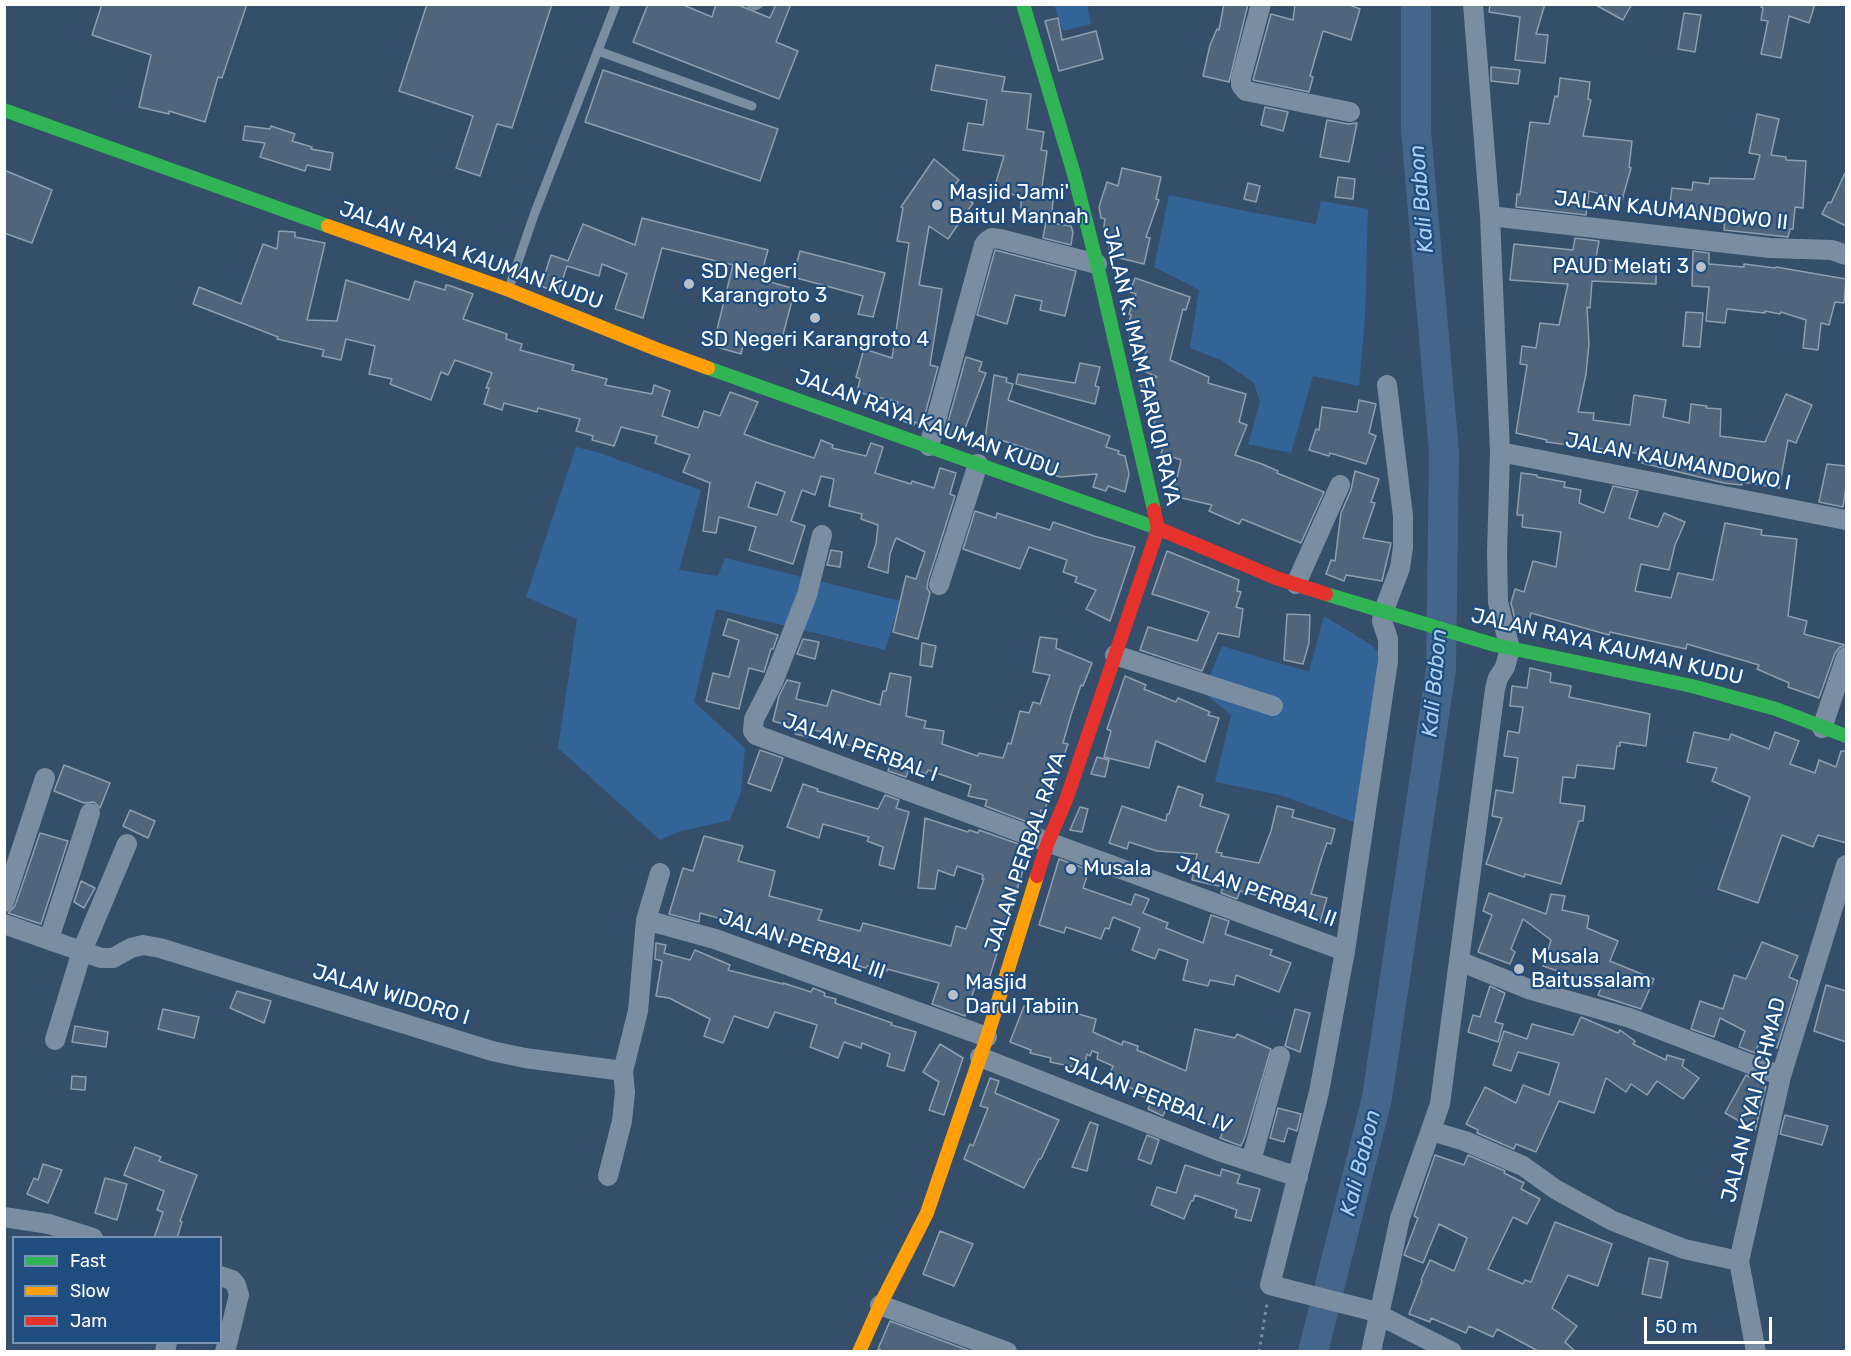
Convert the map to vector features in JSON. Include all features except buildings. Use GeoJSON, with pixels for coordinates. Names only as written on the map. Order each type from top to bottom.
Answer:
{"type":"FeatureCollection","features":[{"type":"Feature","properties":{"kind":"street","name":"JALAN K. IMAM FARUQI RAYA"},"geometry":{"type":"LineString","coordinates":[[1023,4],[1071,163],[1097,264],[1158,530]]}},
{"type":"Feature","properties":{"kind":"street"},"geometry":{"type":"LineString","coordinates":[[1261,4],[1240,85],[1246,91],[1350,112]]}},
{"type":"Feature","properties":{"kind":"street"},"geometry":{"type":"LineString","coordinates":[[1371,1352],[1373,1312],[1400,1218],[1440,1104],[1495,689],[1498,678],[1505,667],[1498,602],[1500,452],[1490,216],[1473,4]]}},
{"type":"Feature","properties":{"kind":"street","name":"JALAN RAYA KAUMAN KUDU"},"geometry":{"type":"LineString","coordinates":[[4,110],[509,290],[656,349],[1158,530],[1296,584],[1385,614],[1502,647],[1692,686],[1776,710],[1846,736]]}},
{"type":"Feature","properties":{"kind":"street","name":"JALAN KAUMANDOWO II"},"geometry":{"type":"LineString","coordinates":[[1490,216],[1770,248],[1823,249],[1846,255]]}},
{"type":"Feature","properties":{"kind":"street"},"geometry":{"type":"LineString","coordinates":[[929,447],[984,245],[987,241],[1000,238],[1097,264]]}},
{"type":"Feature","properties":{"kind":"street"},"geometry":{"type":"LineString","coordinates":[[1387,385],[1404,531],[1400,568],[1382,621],[1388,639],[1388,661],[1345,951],[1320,1092],[1270,1286],[1373,1312],[1452,1352]]}},
{"type":"Feature","properties":{"kind":"street","name":"JALAN KAUMANDOWO I"},"geometry":{"type":"LineString","coordinates":[[1500,452],[1846,520]]}},
{"type":"Feature","properties":{"kind":"street"},"geometry":{"type":"LineString","coordinates":[[939,585],[978,464]]}},
{"type":"Feature","properties":{"kind":"street"},"geometry":{"type":"LineString","coordinates":[[1296,584],[1340,485]]}},
{"type":"Feature","properties":{"kind":"street","name":"JALAN PERBAL RAYA"},"geometry":{"type":"LineString","coordinates":[[859,1352],[927,1213],[987,1037],[1048,842],[1066,800],[1158,530]]}},
{"type":"Feature","properties":{"kind":"street","name":"JALAN PERBAL I"},"geometry":{"type":"LineString","coordinates":[[822,535],[807,595],[772,682],[754,719],[753,731],[756,735],[1048,842]]}},
{"type":"Feature","properties":{"kind":"street"},"geometry":{"type":"LineString","coordinates":[[1115,655],[1273,706]]}},
{"type":"Feature","properties":{"kind":"street"},"geometry":{"type":"LineString","coordinates":[[1822,728],[1846,657]]}},
{"type":"Feature","properties":{"kind":"street"},"geometry":{"type":"LineString","coordinates":[[4,902],[45,778]]}},
{"type":"Feature","properties":{"kind":"street"},"geometry":{"type":"LineString","coordinates":[[49,939],[90,813]]}},
{"type":"Feature","properties":{"kind":"street","name":"JALAN PERBAL II"},"geometry":{"type":"LineString","coordinates":[[1048,842],[1345,951]]}},
{"type":"Feature","properties":{"kind":"street"},"geometry":{"type":"LineString","coordinates":[[56,1040],[82,951],[127,844]]}},
{"type":"Feature","properties":{"kind":"street","name":"JALAN KYAI ACHMAD"},"geometry":{"type":"LineString","coordinates":[[1756,1352],[1739,1262],[1781,1077],[1846,865]]}},
{"type":"Feature","properties":{"kind":"street"},"geometry":{"type":"LineString","coordinates":[[608,1176],[622,1121],[625,1092],[623,1071],[639,1011],[646,920],[660,873]]}},
{"type":"Feature","properties":{"kind":"street","name":"JALAN PERBAL III"},"geometry":{"type":"LineString","coordinates":[[646,920],[715,939],[987,1037]]}},
{"type":"Feature","properties":{"kind":"street","name":"JALAN WIDORO I"},"geometry":{"type":"LineString","coordinates":[[4,924],[101,958],[112,958],[137,946],[160,948],[492,1051],[525,1058],[623,1071]]}},
{"type":"Feature","properties":{"kind":"street"},"geometry":{"type":"LineString","coordinates":[[1459,961],[1531,990],[1630,1018],[1781,1077]]}},
{"type":"Feature","properties":{"kind":"street"},"geometry":{"type":"LineString","coordinates":[[1251,1161],[1280,1056]]}},
{"type":"Feature","properties":{"kind":"street","name":"JALAN PERBAL IV"},"geometry":{"type":"LineString","coordinates":[[980,1057],[1219,1151],[1298,1177]]}},
{"type":"Feature","properties":{"kind":"street"},"geometry":{"type":"LineString","coordinates":[[1431,1131],[1465,1141],[1522,1166],[1555,1189],[1613,1221],[1684,1249],[1739,1262]]}},
{"type":"Feature","properties":{"kind":"street"},"geometry":{"type":"LineString","coordinates":[[4,1217],[49,1224],[87,1236]]}},
{"type":"Feature","properties":{"kind":"street"},"geometry":{"type":"LineString","coordinates":[[222,1277],[232,1280],[236,1285],[238,1295],[225,1352]]}},
{"type":"Feature","properties":{"kind":"street"},"geometry":{"type":"LineString","coordinates":[[880,1305],[1008,1352]]}},
{"type":"Feature","properties":{"kind":"lane"},"geometry":{"type":"LineString","coordinates":[[509,290],[534,215],[616,4]]}},
{"type":"Feature","properties":{"kind":"lane"},"geometry":{"type":"LineString","coordinates":[[750,4],[754,6],[759,4]]}},
{"type":"Feature","properties":{"kind":"lane"},"geometry":{"type":"LineString","coordinates":[[598,51],[752,106]]}},
{"type":"Feature","properties":{"kind":"path"},"geometry":{"type":"LineString","coordinates":[[1259,1352],[1270,1286]]}},
{"type":"Feature","properties":{"kind":"shaded area"},"geometry":{"type":"Polygon","coordinates":[[[1054,5],[1087,5],[1091,24],[1063,31],[1054,5]]]}},
{"type":"Feature","properties":{"kind":"shaded area"},"geometry":{"type":"Polygon","coordinates":[[[1169,195],[1316,224],[1321,201],[1368,209],[1365,318],[1359,386],[1313,376],[1291,453],[1248,444],[1260,402],[1254,383],[1221,360],[1190,348],[1199,290],[1154,267],[1169,195]]]}},
{"type":"Feature","properties":{"kind":"shaded area"},"geometry":{"type":"Polygon","coordinates":[[[576,447],[597,452],[701,490],[679,570],[718,576],[725,558],[900,601],[885,650],[716,609],[694,702],[745,748],[741,792],[730,820],[678,832],[660,840],[558,748],[577,619],[526,597],[576,447]]]}},
{"type":"Feature","properties":{"kind":"shaded area"},"geometry":{"type":"Polygon","coordinates":[[[1324,616],[1370,644],[1393,667],[1373,829],[1280,795],[1215,782],[1231,715],[1203,692],[1222,646],[1309,672],[1324,616]]]}},
{"type":"Feature","properties":{"kind":"waterway","name":"Kali Babon"},"geometry":{"type":"LineString","coordinates":[[1313,1352],[1377,1098],[1441,669],[1444,452],[1416,131],[1416,4]]}},
{"type":"Feature","properties":{"kind":"traffic: fast"},"geometry":{"type":"LineString","coordinates":[[1023,4],[1074,174],[1154,510]]}},
{"type":"Feature","properties":{"kind":"traffic: fast"},"geometry":{"type":"LineString","coordinates":[[4,110],[328,226]]}},
{"type":"Feature","properties":{"kind":"traffic: fast"},"geometry":{"type":"LineString","coordinates":[[708,368],[1157,528]]}},
{"type":"Feature","properties":{"kind":"traffic: fast"},"geometry":{"type":"LineString","coordinates":[[1326,594],[1495,645],[1692,686],[1776,709],[1846,736]]}},
{"type":"Feature","properties":{"kind":"traffic: slow"},"geometry":{"type":"LineString","coordinates":[[328,226],[509,290],[708,368]]}},
{"type":"Feature","properties":{"kind":"traffic: slow"},"geometry":{"type":"LineString","coordinates":[[859,1352],[927,1213],[987,1037],[1037,876]]}},
{"type":"Feature","properties":{"kind":"traffic: jam"},"geometry":{"type":"LineString","coordinates":[[1037,876],[1048,842],[1066,800],[1158,529],[1154,510]]}},
{"type":"Feature","properties":{"kind":"traffic: jam"},"geometry":{"type":"LineString","coordinates":[[1157,528],[1276,578],[1326,594]]}},
{"type":"Feature","properties":{"kind":"place","name":"Masjid Jami' Baitul Mannah"},"geometry":{"type":"Point","coordinates":[937,205]}},
{"type":"Feature","properties":{"kind":"place","name":"PAUD Melati 3"},"geometry":{"type":"Point","coordinates":[1701,267]}},
{"type":"Feature","properties":{"kind":"place","name":"SD Negeri Karangroto 3"},"geometry":{"type":"Point","coordinates":[689,284]}},
{"type":"Feature","properties":{"kind":"place","name":"SD Negeri Karangroto 4"},"geometry":{"type":"Point","coordinates":[815,318]}},
{"type":"Feature","properties":{"kind":"place","name":"Musala"},"geometry":{"type":"Point","coordinates":[1071,869]}},
{"type":"Feature","properties":{"kind":"place","name":"Musala Baitussalam"},"geometry":{"type":"Point","coordinates":[1519,969]}},
{"type":"Feature","properties":{"kind":"place","name":"Masjid Darul Tabiin"},"geometry":{"type":"Point","coordinates":[953,995]}}]}
